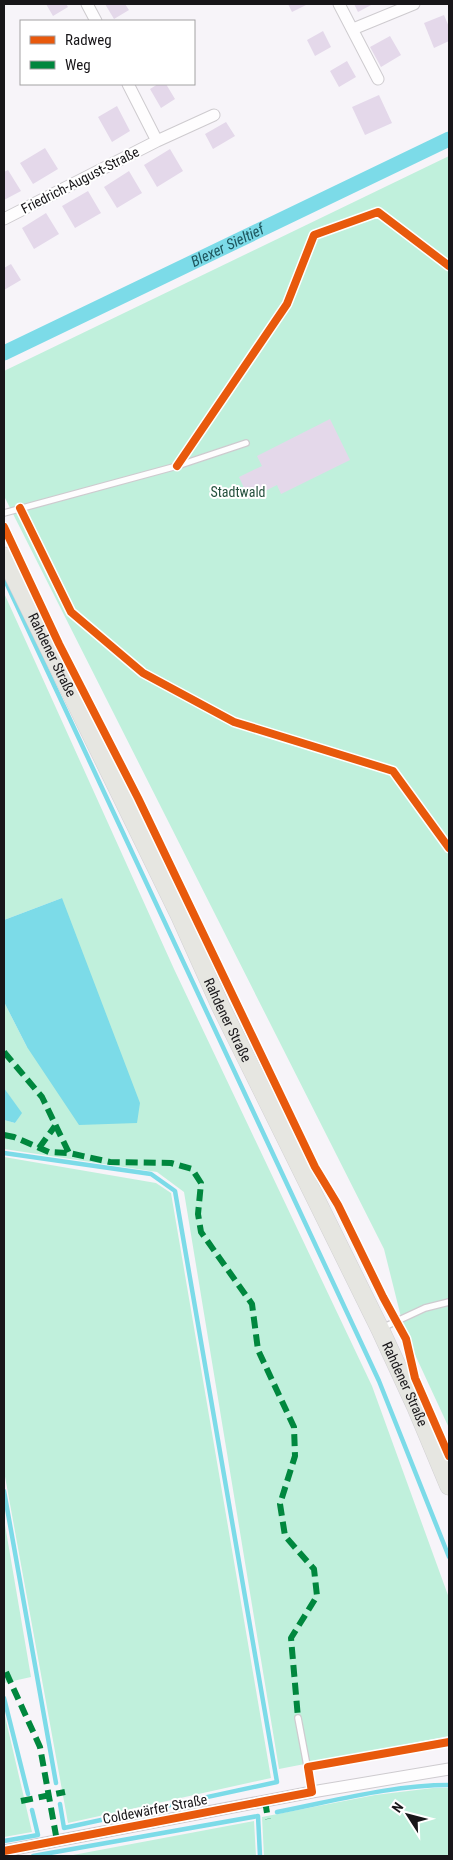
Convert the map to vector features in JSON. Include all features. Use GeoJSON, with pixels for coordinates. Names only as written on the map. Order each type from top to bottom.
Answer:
{"type":"FeatureCollection","features":[{"type":"Feature","properties":{"kind":"main road","name":"Rahdener Straße"},"geometry":{"type":"LineString","coordinates":[[4,556],[180,916],[220,1005],[380,1329],[416,1406],[449,1486]]}},
{"type":"Feature","properties":{"kind":"street"},"geometry":{"type":"LineString","coordinates":[[86,4],[95,20]]}},
{"type":"Feature","properties":{"kind":"street"},"geometry":{"type":"LineString","coordinates":[[339,4],[378,79]]}},
{"type":"Feature","properties":{"kind":"street"},"geometry":{"type":"LineString","coordinates":[[353,29],[414,4]]}},
{"type":"Feature","properties":{"kind":"street"},"geometry":{"type":"LineString","coordinates":[[129,85],[157,140]]}},
{"type":"Feature","properties":{"kind":"street","name":"Friedrich-August-Straße"},"geometry":{"type":"LineString","coordinates":[[4,219],[157,140],[214,115]]}},
{"type":"Feature","properties":{"kind":"street","name":"Coldewärfer Straße"},"geometry":{"type":"LineString","coordinates":[[4,1851],[312,1792],[449,1769]]}},
{"type":"Feature","properties":{"kind":"lane"},"geometry":{"type":"LineString","coordinates":[[4,513],[177,466],[246,444]]}},
{"type":"Feature","properties":{"kind":"lane"},"geometry":{"type":"LineString","coordinates":[[380,1329],[425,1308],[449,1302]]}},
{"type":"Feature","properties":{"kind":"lane"},"geometry":{"type":"LineString","coordinates":[[298,1718],[312,1792]]}},
{"type":"Feature","properties":{"kind":"green space","name":"Stadtwald"},"geometry":{"type":"Polygon","coordinates":[[[449,156],[449,1428],[405,1333],[384,1249],[4,496],[4,371],[449,156]]]}},
{"type":"Feature","properties":{"kind":"green space"},"geometry":{"type":"Polygon","coordinates":[[[4,593],[174,969],[372,1386],[449,1598],[449,1736],[279,1769],[184,1192],[157,1172],[4,1149],[4,1120],[15,1123],[21,1113],[4,1088],[4,1002],[27,1047],[62,898],[4,920],[4,593]]]}},
{"type":"Feature","properties":{"kind":"green space"},"geometry":{"type":"Polygon","coordinates":[[[4,1157],[156,1183],[171,1193],[271,1778],[68,1823],[4,1471],[4,1157]]]}},
{"type":"Feature","properties":{"kind":"green space"},"geometry":{"type":"Polygon","coordinates":[[[4,1519],[31,1677],[4,1683],[4,1519]]]}},
{"type":"Feature","properties":{"kind":"green space"},"geometry":{"type":"Polygon","coordinates":[[[4,1712],[32,1832],[4,1837],[4,1712]]]}},
{"type":"Feature","properties":{"kind":"green space"},"geometry":{"type":"Polygon","coordinates":[[[433,1788],[449,1788],[449,1856],[264,1856],[262,1817],[375,1795],[433,1788]]]}},
{"type":"Feature","properties":{"kind":"green space"},"geometry":{"type":"Polygon","coordinates":[[[254,1821],[256,1856],[69,1856],[73,1855],[254,1821]]]}},
{"type":"Feature","properties":{"kind":"water"},"geometry":{"type":"Polygon","coordinates":[[[62,898],[140,1103],[137,1123],[79,1125],[27,1047],[4,1002],[4,920],[62,898]]]}},
{"type":"Feature","properties":{"kind":"water"},"geometry":{"type":"Polygon","coordinates":[[[4,1088],[22,1113],[15,1123],[4,1120],[4,1088]]]}},
{"type":"Feature","properties":{"kind":"building"},"geometry":{"type":"Polygon","coordinates":[[[46,4],[66,4],[68,7],[53,16],[46,4]]]}},
{"type":"Feature","properties":{"kind":"building"},"geometry":{"type":"Polygon","coordinates":[[[105,4],[125,4],[129,10],[114,19],[105,4]]]}},
{"type":"Feature","properties":{"kind":"building"},"geometry":{"type":"Polygon","coordinates":[[[288,4],[308,4],[292,12],[288,4]]]}},
{"type":"Feature","properties":{"kind":"building"},"geometry":{"type":"Polygon","coordinates":[[[354,4],[373,4],[358,12],[354,4]]]}},
{"type":"Feature","properties":{"kind":"building"},"geometry":{"type":"Polygon","coordinates":[[[444,15],[449,27],[449,41],[434,48],[424,23],[444,15]]]}},
{"type":"Feature","properties":{"kind":"building"},"geometry":{"type":"Polygon","coordinates":[[[323,31],[331,47],[315,56],[307,40],[323,31]]]}},
{"type":"Feature","properties":{"kind":"building"},"geometry":{"type":"Polygon","coordinates":[[[390,36],[401,55],[381,67],[370,47],[390,36]]]}},
{"type":"Feature","properties":{"kind":"building"},"geometry":{"type":"Polygon","coordinates":[[[347,61],[356,77],[339,87],[330,71],[347,61]]]}},
{"type":"Feature","properties":{"kind":"building"},"geometry":{"type":"Polygon","coordinates":[[[156,85],[167,85],[175,99],[161,108],[150,89],[156,85]]]}},
{"type":"Feature","properties":{"kind":"building"},"geometry":{"type":"Polygon","coordinates":[[[379,95],[392,123],[365,135],[352,107],[379,95]]]}},
{"type":"Feature","properties":{"kind":"building"},"geometry":{"type":"Polygon","coordinates":[[[117,106],[130,131],[112,142],[98,117],[117,106]]]}},
{"type":"Feature","properties":{"kind":"building"},"geometry":{"type":"Polygon","coordinates":[[[226,122],[235,136],[213,149],[205,134],[226,122]]]}},
{"type":"Feature","properties":{"kind":"building"},"geometry":{"type":"Polygon","coordinates":[[[45,148],[58,169],[33,184],[20,163],[45,148]]]}},
{"type":"Feature","properties":{"kind":"building"},"geometry":{"type":"Polygon","coordinates":[[[170,149],[183,171],[157,187],[144,165],[170,149]]]}},
{"type":"Feature","properties":{"kind":"building"},"geometry":{"type":"Polygon","coordinates":[[[8,170],[21,191],[4,200],[4,172],[8,170]]]}},
{"type":"Feature","properties":{"kind":"building"},"geometry":{"type":"Polygon","coordinates":[[[129,171],[142,193],[117,208],[104,187],[129,171]]]}},
{"type":"Feature","properties":{"kind":"building"},"geometry":{"type":"Polygon","coordinates":[[[88,191],[101,213],[75,228],[62,206],[88,191]]]}},
{"type":"Feature","properties":{"kind":"building"},"geometry":{"type":"Polygon","coordinates":[[[46,213],[59,234],[34,249],[22,228],[46,213]]]}},
{"type":"Feature","properties":{"kind":"building"},"geometry":{"type":"Polygon","coordinates":[[[11,264],[21,280],[4,290],[4,268],[11,264]]]}},
{"type":"Feature","properties":{"kind":"building"},"geometry":{"type":"Polygon","coordinates":[[[330,419],[350,460],[281,494],[277,485],[249,499],[239,477],[262,466],[257,456],[330,419]]]}},
{"type":"Feature","properties":{"kind":"waterway","name":"Blexer Sieltief"},"geometry":{"type":"LineString","coordinates":[[4,353],[449,139]]}},
{"type":"Feature","properties":{"kind":"waterway"},"geometry":{"type":"LineString","coordinates":[[4,578],[379,1381],[449,1557]]}},
{"type":"Feature","properties":{"kind":"waterway"},"geometry":{"type":"LineString","coordinates":[[4,1153],[151,1174],[175,1191],[277,1782],[64,1828],[60,1804]]}},
{"type":"Feature","properties":{"kind":"waterway"},"geometry":{"type":"LineString","coordinates":[[4,1491],[56,1783]]}},
{"type":"Feature","properties":{"kind":"waterway"},"geometry":{"type":"LineString","coordinates":[[4,1698],[28,1794]]}},
{"type":"Feature","properties":{"kind":"waterway"},"geometry":{"type":"LineString","coordinates":[[277,1812],[385,1791],[449,1785]]}},
{"type":"Feature","properties":{"kind":"waterway"},"geometry":{"type":"LineString","coordinates":[[4,1841],[38,1835],[32,1810]]}},
{"type":"Feature","properties":{"kind":"waterway"},"geometry":{"type":"LineString","coordinates":[[33,1856],[258,1816],[260,1856]]}},
{"type":"Feature","properties":{"kind":"marked path"},"geometry":{"type":"LineString","coordinates":[[4,1052],[42,1097],[69,1153]]}},
{"type":"Feature","properties":{"kind":"marked path"},"geometry":{"type":"LineString","coordinates":[[39,1148],[55,1126]]}},
{"type":"Feature","properties":{"kind":"marked path"},"geometry":{"type":"LineString","coordinates":[[4,1135],[14,1137],[49,1152],[69,1153],[110,1162],[171,1163],[192,1169],[201,1183],[198,1214],[201,1232],[252,1304],[258,1350],[294,1427],[295,1456],[280,1504],[285,1536],[314,1569],[317,1596],[291,1638],[298,1718]]}},
{"type":"Feature","properties":{"kind":"marked path"},"geometry":{"type":"LineString","coordinates":[[6,1672],[40,1747],[57,1841]]}},
{"type":"Feature","properties":{"kind":"marked path"},"geometry":{"type":"LineString","coordinates":[[21,1801],[65,1792]]}},
{"type":"Feature","properties":{"kind":"marked path"},"geometry":{"type":"LineString","coordinates":[[265,1801],[268,1819]]}},
{"type":"Feature","properties":{"kind":"cycle path"},"geometry":{"type":"LineString","coordinates":[[177,466],[287,304],[314,235],[378,212],[449,266]]}},
{"type":"Feature","properties":{"kind":"cycle path"},"geometry":{"type":"LineString","coordinates":[[20,508],[71,612],[143,673],[234,722],[393,771],[449,848]]}},
{"type":"Feature","properties":{"kind":"cycle path"},"geometry":{"type":"LineString","coordinates":[[4,527],[59,644],[138,798],[315,1167],[338,1205],[383,1297],[406,1339],[415,1378],[449,1456]]}},
{"type":"Feature","properties":{"kind":"cycle path"},"geometry":{"type":"LineString","coordinates":[[4,1851],[312,1792],[308,1767],[449,1742]]}}]}
